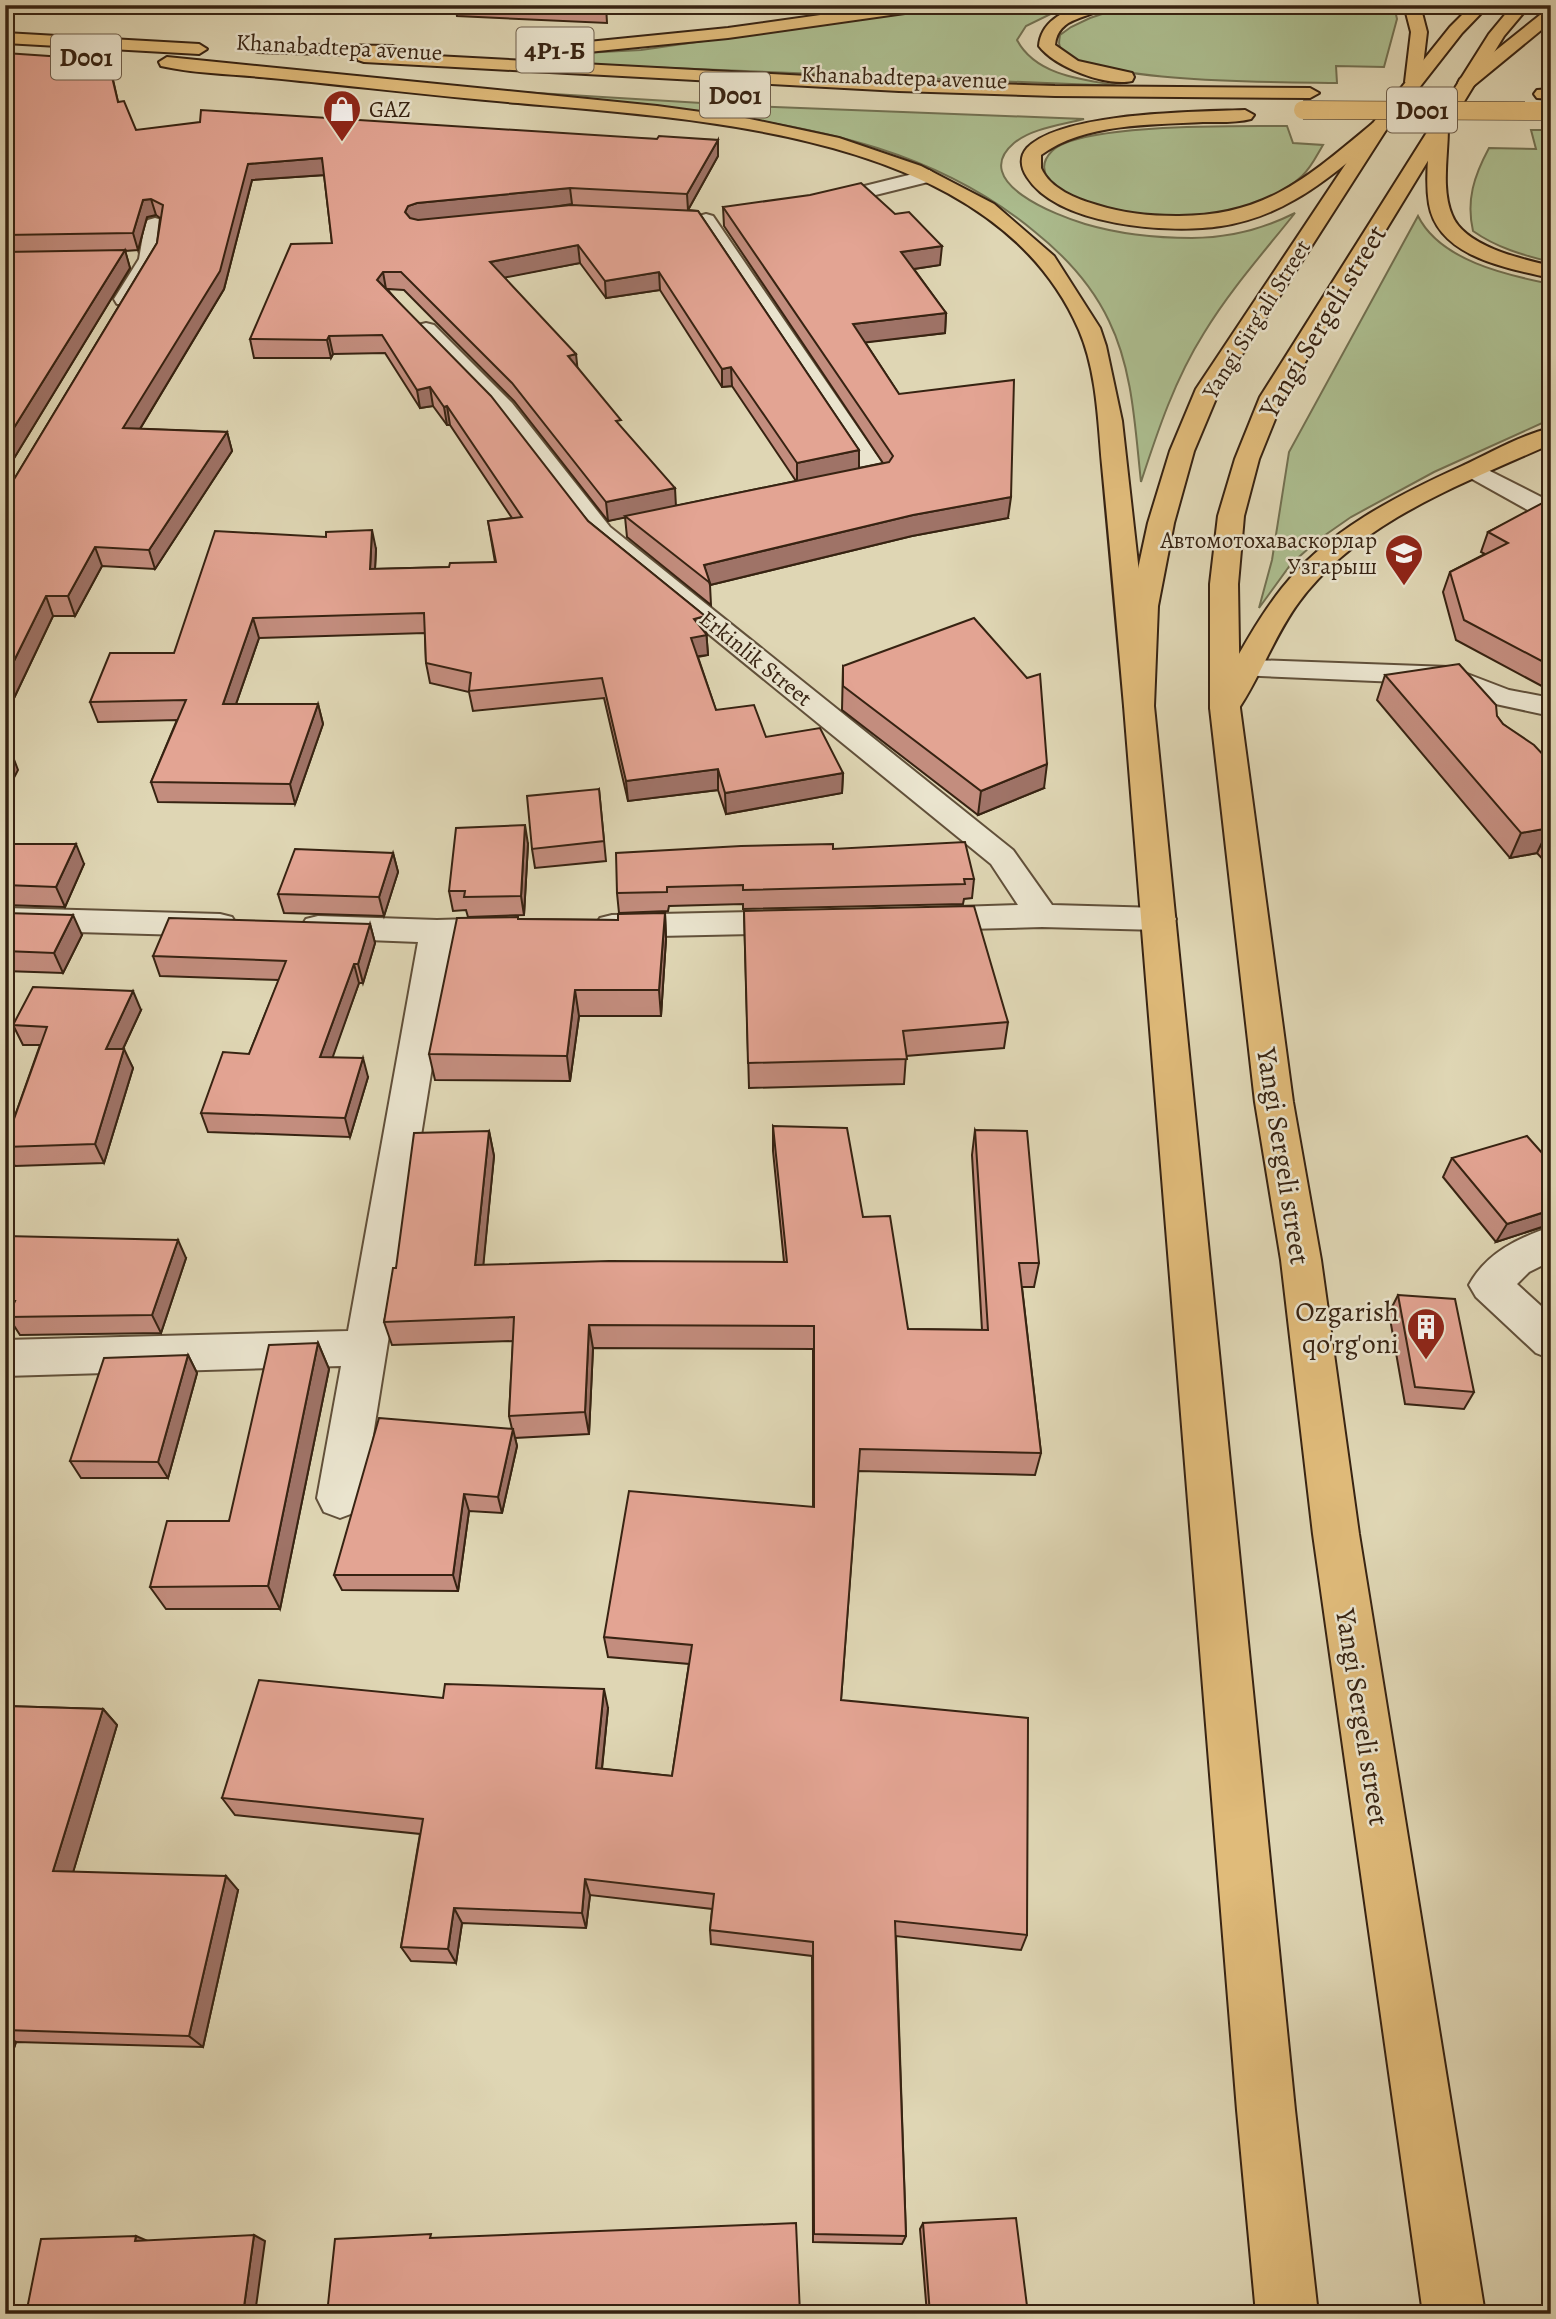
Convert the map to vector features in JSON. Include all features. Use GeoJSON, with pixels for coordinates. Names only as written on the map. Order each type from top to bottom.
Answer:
{"type":"FeatureCollection","features":[{"type":"Feature","properties":{"kind":"main road","name":"4Р1-Б"},"geometry":{"type":"LineString","coordinates":[[251,50],[553,50],[637,44],[926,5]]}},
{"type":"Feature","properties":{"kind":"main road"},"geometry":{"type":"LineString","coordinates":[[1100,5],[1066,18],[1052,29],[1046,42],[1051,51],[1084,68],[1121,76],[1301,105]]}},
{"type":"Feature","properties":{"kind":"main road"},"geometry":{"type":"LineString","coordinates":[[1412,5],[1418,12],[1419,24],[1413,82]]}},
{"type":"Feature","properties":{"kind":"main road"},"geometry":{"type":"LineString","coordinates":[[1413,82],[1480,5]]}},
{"type":"Feature","properties":{"kind":"main road"},"geometry":{"type":"LineString","coordinates":[[1522,5],[1497,34],[1439,128],[1439,204],[1446,224],[1458,237],[1480,250],[1551,272]]}},
{"type":"Feature","properties":{"kind":"main road"},"geometry":{"type":"LineString","coordinates":[[1466,82],[1551,14]]}},
{"type":"Feature","properties":{"kind":"main road","name":"Khanabadtepa avenue"},"geometry":{"type":"LineString","coordinates":[[5,38],[174,55],[799,97],[993,105],[1548,103]]}},
{"type":"Feature","properties":{"kind":"main road","name":"Khanabadtepa avenue"},"geometry":{"type":"LineString","coordinates":[[5,52],[174,55],[210,49]]}},
{"type":"Feature","properties":{"kind":"main road","name":"Khanabadtepa avenue"},"geometry":{"type":"LineString","coordinates":[[251,50],[912,87],[1301,105]]}},
{"type":"Feature","properties":{"kind":"main road"},"geometry":{"type":"LineString","coordinates":[[174,55],[747,125],[842,144],[899,162],[929,176],[981,206],[1020,234],[1068,288],[1090,329],[1108,410],[1139,706],[1266,2110],[1287,2314]]}},
{"type":"Feature","properties":{"kind":"main road","name":"Yangi Sirg'ali Street"},"geometry":{"type":"LineString","coordinates":[[1139,706],[1144,606],[1161,523],[1182,451],[1208,389],[1379,127],[1413,82]]}},
{"type":"Feature","properties":{"kind":"main road"},"geometry":{"type":"LineString","coordinates":[[1264,113],[1076,131],[1053,138],[1038,148],[1032,154],[1031,166],[1038,179],[1055,194],[1092,210],[1147,221],[1209,222],[1252,213],[1297,194],[1317,181],[1379,127]]}},
{"type":"Feature","properties":{"kind":"main road","name":"Yangi Sergeli street"},"geometry":{"type":"LineString","coordinates":[[1439,128],[1272,397],[1247,459],[1231,516],[1224,584],[1274,1102],[1301,1260],[1335,1534],[1454,2314]]}},
{"type":"Feature","properties":{"kind":"main road"},"geometry":{"type":"LineString","coordinates":[[1232,681],[1302,581],[1325,559],[1387,516],[1474,470],[1551,435]]}},
{"type":"Feature","properties":{"kind":"street"},"geometry":{"type":"LineString","coordinates":[[797,207],[929,176]]}},
{"type":"Feature","properties":{"kind":"street"},"geometry":{"type":"LineString","coordinates":[[733,217],[699,220],[878,475],[812,489]]}},
{"type":"Feature","properties":{"kind":"street"},"geometry":{"type":"LineString","coordinates":[[115,316],[149,259],[155,224]]}},
{"type":"Feature","properties":{"kind":"street"},"geometry":{"type":"LineString","coordinates":[[123,259],[149,259]]}},
{"type":"Feature","properties":{"kind":"street","name":"Erkinlik Street"},"geometry":{"type":"LineString","coordinates":[[412,316],[504,408],[614,530],[1002,858],[1042,916]]}},
{"type":"Feature","properties":{"kind":"street"},"geometry":{"type":"LineString","coordinates":[[1474,470],[1551,513]]}},
{"type":"Feature","properties":{"kind":"street"},"geometry":{"type":"LineString","coordinates":[[1232,681],[1449,676],[1501,697],[1551,707]]}},
{"type":"Feature","properties":{"kind":"street"},"geometry":{"type":"LineString","coordinates":[[1501,697],[1504,730]]}},
{"type":"Feature","properties":{"kind":"street"},"geometry":{"type":"LineString","coordinates":[[891,919],[1042,916],[1159,919]]}},
{"type":"Feature","properties":{"kind":"street"},"geometry":{"type":"LineString","coordinates":[[5,919],[437,931],[533,928]]}},
{"type":"Feature","properties":{"kind":"street"},"geometry":{"type":"LineString","coordinates":[[574,927],[822,921]]}},
{"type":"Feature","properties":{"kind":"street"},"geometry":{"type":"LineString","coordinates":[[340,1498],[437,931]]}},
{"type":"Feature","properties":{"kind":"street"},"geometry":{"type":"LineString","coordinates":[[1551,1243],[1515,1260],[1490,1285],[1551,1341]]}},
{"type":"Feature","properties":{"kind":"street"},"geometry":{"type":"LineString","coordinates":[[5,1358],[367,1348]]}},
{"type":"Feature","properties":{"kind":"green space"},"geometry":{"type":"Polygon","coordinates":[[[954,5],[1069,5],[1026,26],[1017,40],[1036,62],[1049,69],[1077,78],[1121,86],[544,63],[544,55],[641,50],[954,5]]]}},
{"type":"Feature","properties":{"kind":"green space"},"geometry":{"type":"Polygon","coordinates":[[[1129,5],[1389,5],[1395,10],[1397,19],[1384,67],[1336,66],[1337,83],[1236,81],[1149,75],[1080,61],[1062,50],[1060,35],[1071,27],[1129,5]]]}},
{"type":"Feature","properties":{"kind":"green space"},"geometry":{"type":"Polygon","coordinates":[[[473,89],[751,106],[1084,119],[1038,130],[1014,143],[1003,157],[1002,171],[1009,184],[1039,205],[1072,220],[1151,236],[1205,238],[1232,234],[1270,224],[1295,213],[1225,302],[1194,350],[1168,405],[1141,482],[1128,379],[1117,340],[1102,308],[1077,272],[1046,241],[998,205],[959,182],[919,163],[877,148],[791,126],[672,108],[473,89]]]}},
{"type":"Feature","properties":{"kind":"green space"},"geometry":{"type":"Polygon","coordinates":[[[1287,126],[1293,143],[1323,145],[1305,173],[1268,198],[1213,215],[1186,218],[1149,217],[1094,205],[1058,188],[1047,177],[1044,165],[1052,151],[1068,142],[1094,135],[1164,128],[1287,126]]]}},
{"type":"Feature","properties":{"kind":"green space"},"geometry":{"type":"Polygon","coordinates":[[[1531,130],[1551,130],[1551,262],[1520,254],[1491,242],[1473,231],[1471,220],[1473,188],[1489,148],[1536,149],[1531,130]]]}},
{"type":"Feature","properties":{"kind":"green space"},"geometry":{"type":"Polygon","coordinates":[[[1418,216],[1428,231],[1458,254],[1495,270],[1551,284],[1551,419],[1434,472],[1351,517],[1318,540],[1291,564],[1259,608],[1272,560],[1289,452],[1418,216]]]}},
{"type":"Feature","properties":{"kind":"building"},"geometry":{"type":"Polygon","coordinates":[[[5,53],[108,60],[118,102],[124,101],[136,130],[200,122],[201,110],[657,139],[659,136],[718,140],[687,194],[570,188],[417,203],[408,206],[405,212],[410,218],[418,220],[571,205],[698,211],[859,450],[797,463],[731,367],[722,369],[659,272],[605,281],[578,245],[490,262],[576,354],[568,356],[621,420],[616,421],[675,488],[606,502],[512,383],[401,272],[383,272],[377,280],[491,396],[588,521],[705,616],[694,619],[707,635],[691,638],[716,710],[754,705],[766,737],[820,728],[843,773],[725,793],[718,769],[626,781],[602,678],[469,691],[471,673],[426,663],[424,613],[253,618],[223,704],[318,704],[290,784],[151,782],[186,700],[90,702],[110,653],[174,653],[215,531],[326,537],[326,532],[372,530],[370,569],[449,567],[450,563],[496,562],[488,521],[522,517],[447,406],[444,407],[430,387],[417,390],[382,335],[329,336],[327,340],[250,339],[291,244],[332,243],[322,158],[248,164],[220,271],[123,428],[227,432],[149,550],[95,547],[68,596],[46,596],[5,679],[5,488],[13,481],[157,243],[163,205],[151,199],[143,200],[133,233],[5,235],[5,53]]]}},
{"type":"Feature","properties":{"kind":"building"},"geometry":{"type":"Polygon","coordinates":[[[861,183],[895,214],[909,212],[942,246],[901,252],[946,313],[853,324],[899,394],[1014,380],[1011,497],[913,515],[704,565],[710,583],[625,516],[889,462],[893,456],[723,207],[810,195],[861,183]]]}},
{"type":"Feature","properties":{"kind":"building"},"geometry":{"type":"Polygon","coordinates":[[[125,250],[5,442],[5,252],[125,250]]]}},
{"type":"Feature","properties":{"kind":"building"},"geometry":{"type":"Polygon","coordinates":[[[1548,500],[1551,501],[1551,666],[1464,620],[1450,572],[1508,543],[1488,532],[1548,500]]]}},
{"type":"Feature","properties":{"kind":"building"},"geometry":{"type":"Polygon","coordinates":[[[974,618],[1027,678],[1040,674],[1047,764],[981,791],[843,686],[843,666],[974,618]]]}},
{"type":"Feature","properties":{"kind":"building"},"geometry":{"type":"Polygon","coordinates":[[[1459,664],[1496,705],[1497,716],[1503,724],[1534,745],[1547,759],[1551,759],[1551,830],[1549,828],[1521,833],[1385,675],[1459,664]]]}},
{"type":"Feature","properties":{"kind":"building"},"geometry":{"type":"Polygon","coordinates":[[[599,789],[604,841],[532,849],[527,796],[599,789]]]}},
{"type":"Feature","properties":{"kind":"building"},"geometry":{"type":"Polygon","coordinates":[[[525,825],[521,896],[464,897],[465,891],[449,891],[456,828],[525,825]]]}},
{"type":"Feature","properties":{"kind":"building"},"geometry":{"type":"Polygon","coordinates":[[[965,842],[974,879],[964,879],[965,884],[743,890],[743,885],[667,887],[667,892],[617,893],[616,853],[741,846],[833,844],[833,849],[965,842]]]}},
{"type":"Feature","properties":{"kind":"building"},"geometry":{"type":"Polygon","coordinates":[[[5,844],[76,844],[56,887],[5,885],[5,844]]]}},
{"type":"Feature","properties":{"kind":"building"},"geometry":{"type":"Polygon","coordinates":[[[295,849],[393,853],[379,897],[278,894],[295,849]]]}},
{"type":"Feature","properties":{"kind":"building"},"geometry":{"type":"Polygon","coordinates":[[[974,906],[1008,1022],[903,1031],[907,1059],[748,1063],[744,911],[974,906]]]}},
{"type":"Feature","properties":{"kind":"building"},"geometry":{"type":"Polygon","coordinates":[[[5,913],[73,915],[54,953],[5,951],[5,913]]]}},
{"type":"Feature","properties":{"kind":"building"},"geometry":{"type":"Polygon","coordinates":[[[665,913],[659,990],[575,990],[567,1056],[429,1054],[457,918],[618,920],[618,914],[665,913]]]}},
{"type":"Feature","properties":{"kind":"building"},"geometry":{"type":"Polygon","coordinates":[[[169,918],[370,924],[358,964],[354,964],[320,1057],[363,1058],[345,1118],[201,1113],[223,1052],[249,1054],[286,961],[153,956],[169,918]]]}},
{"type":"Feature","properties":{"kind":"building"},"geometry":{"type":"Polygon","coordinates":[[[33,987],[133,991],[106,1049],[124,1049],[95,1144],[5,1147],[47,1027],[13,1025],[33,987]]]}},
{"type":"Feature","properties":{"kind":"building"},"geometry":{"type":"Polygon","coordinates":[[[773,1126],[847,1128],[863,1217],[890,1216],[908,1329],[988,1330],[975,1130],[1027,1131],[1039,1263],[1019,1263],[1041,1453],[860,1449],[841,1700],[1028,1718],[1027,1935],[895,1921],[906,2236],[814,2234],[813,1942],[710,1930],[714,1894],[585,1879],[582,1913],[454,1908],[448,1949],[401,1947],[423,1819],[222,1798],[259,1680],[443,1698],[445,1684],[604,1689],[596,1768],[672,1776],[692,1645],[604,1637],[629,1491],[814,1507],[814,1326],[589,1325],[585,1412],[509,1416],[514,1317],[384,1322],[393,1268],[396,1268],[414,1133],[489,1131],[475,1265],[609,1261],[787,1262],[773,1126]]]}},
{"type":"Feature","properties":{"kind":"building"},"geometry":{"type":"Polygon","coordinates":[[[1527,1136],[1551,1163],[1551,1210],[1507,1224],[1452,1158],[1527,1136]]]}},
{"type":"Feature","properties":{"kind":"building"},"geometry":{"type":"Polygon","coordinates":[[[5,1236],[178,1240],[152,1315],[8,1317],[15,1301],[5,1301],[5,1236]]]}},
{"type":"Feature","properties":{"kind":"building","name":"Ozgarish qo'rg'oni"},"geometry":{"type":"Polygon","coordinates":[[[1398,1295],[1455,1299],[1474,1392],[1415,1387],[1398,1295]]]}},
{"type":"Feature","properties":{"kind":"building"},"geometry":{"type":"Polygon","coordinates":[[[318,1343],[268,1586],[150,1587],[167,1521],[229,1521],[269,1345],[318,1343]]]}},
{"type":"Feature","properties":{"kind":"building"},"geometry":{"type":"Polygon","coordinates":[[[188,1355],[158,1462],[70,1461],[104,1358],[188,1355]]]}},
{"type":"Feature","properties":{"kind":"building"},"geometry":{"type":"Polygon","coordinates":[[[379,1418],[513,1429],[498,1497],[464,1494],[453,1575],[334,1575],[379,1418]]]}},
{"type":"Feature","properties":{"kind":"building"},"geometry":{"type":"Polygon","coordinates":[[[5,1706],[103,1709],[53,1871],[226,1876],[189,2036],[5,2030],[5,1706]]]}},
{"type":"Feature","properties":{"kind":"building"},"geometry":{"type":"Polygon","coordinates":[[[1016,2218],[1028,2314],[930,2314],[923,2223],[1016,2218]]]}},
{"type":"Feature","properties":{"kind":"building"},"geometry":{"type":"Polygon","coordinates":[[[796,2223],[800,2314],[327,2314],[335,2239],[431,2234],[430,2238],[796,2223]]]}},
{"type":"Feature","properties":{"kind":"building"},"geometry":{"type":"Polygon","coordinates":[[[254,2235],[243,2314],[26,2314],[41,2239],[136,2236],[135,2241],[254,2235]]]}},
{"type":"Feature","properties":{"kind":"place","name":"GAZ"},"geometry":{"type":"Point","coordinates":[342,143]}},
{"type":"Feature","properties":{"kind":"place","name":"Автомотохаваскорлар Узгарыш"},"geometry":{"type":"Point","coordinates":[1404,587]}},
{"type":"Feature","properties":{"kind":"place","name":"Ozgarish qo'rg'oni"},"geometry":{"type":"Point","coordinates":[1426,1361]}}]}
